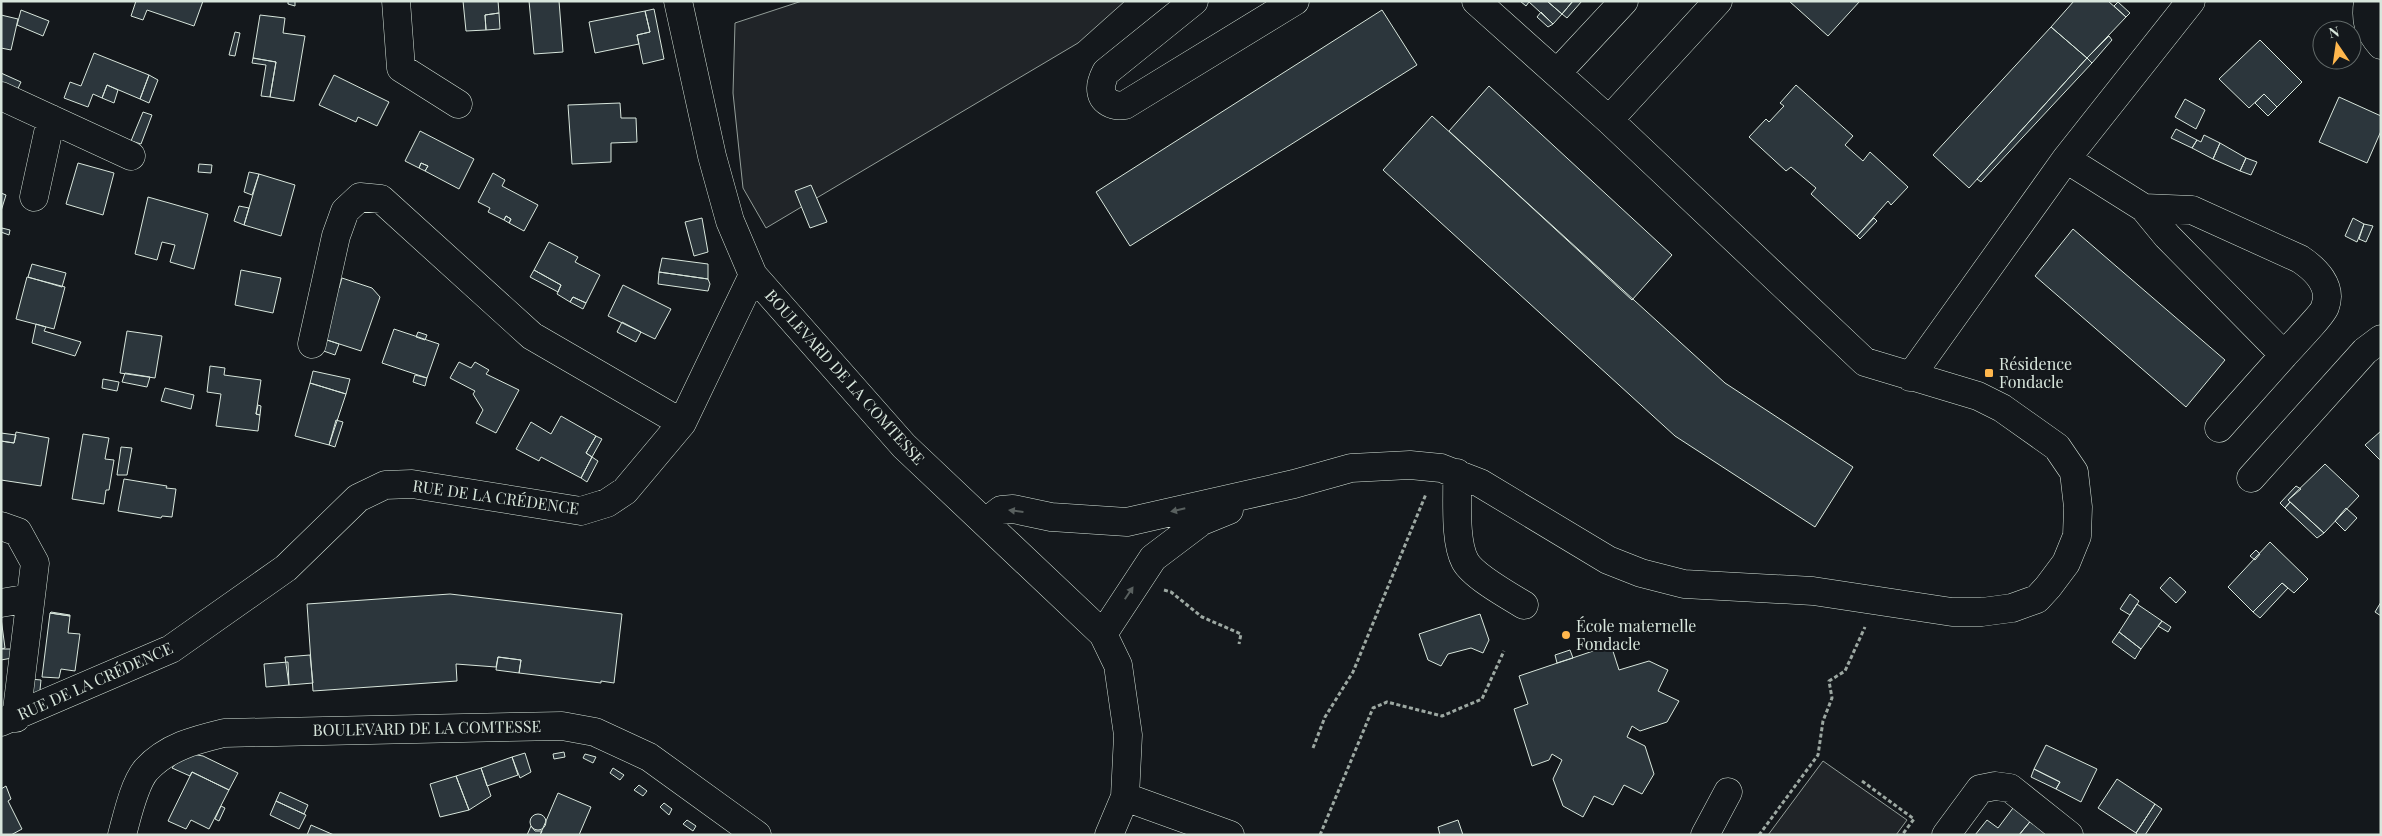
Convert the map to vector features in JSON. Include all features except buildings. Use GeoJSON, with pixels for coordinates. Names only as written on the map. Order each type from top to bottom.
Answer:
{"type":"FeatureCollection","features":[{"type":"Feature","properties":{"kind":"street"},"geometry":{"type":"LineString","coordinates":[[396,1],[401,68],[458,104]]}},
{"type":"Feature","properties":{"kind":"street","name":"BOULEVARD DE LA COMTESSE"},"geometry":{"type":"LineString","coordinates":[[678,1],[712,156],[730,221],[753,275],[904,446],[1103,634],[1118,665],[1128,735],[1125,797],[1108,835]]}},
{"type":"Feature","properties":{"kind":"street"},"geometry":{"type":"LineString","coordinates":[[1194,1],[1106,72],[1101,89],[1106,101],[1116,107],[1125,105],[1294,1]]}},
{"type":"Feature","properties":{"kind":"street"},"geometry":{"type":"LineString","coordinates":[[986,522],[1001,510],[1014,509],[1051,517],[1127,522],[1294,484],[1351,468],[1410,465],[1441,468],[1457,473],[1480,483],[1592,551],[1641,574],[1684,584],[1726,588],[1813,591],[1952,612],[1982,612],[2012,608],[2037,599],[2066,563],[2077,536],[2078,507],[2074,472],[2057,447],[2002,408],[1978,396],[1865,362],[1609,120],[1476,1]]}},
{"type":"Feature","properties":{"kind":"street"},"geometry":{"type":"LineString","coordinates":[[1557,73],[1624,1]]}},
{"type":"Feature","properties":{"kind":"street"},"geometry":{"type":"LineString","coordinates":[[1609,120],[1718,1]]}},
{"type":"Feature","properties":{"kind":"street"},"geometry":{"type":"LineString","coordinates":[[1910,377],[2066,159],[2191,1]]}},
{"type":"Feature","properties":{"kind":"street"},"geometry":{"type":"LineString","coordinates":[[2368,1],[2366,10],[2369,31],[2381,45]]}},
{"type":"Feature","properties":{"kind":"street"},"geometry":{"type":"LineString","coordinates":[[1,96],[131,156]]}},
{"type":"Feature","properties":{"kind":"street"},"geometry":{"type":"LineString","coordinates":[[34,198],[50,119]]}},
{"type":"Feature","properties":{"kind":"street"},"geometry":{"type":"LineString","coordinates":[[2066,159],[2144,208],[2167,236],[2284,355]]}},
{"type":"Feature","properties":{"kind":"street"},"geometry":{"type":"LineString","coordinates":[[312,344],[336,236],[345,211],[360,197],[381,199],[532,336],[682,423]]}},
{"type":"Feature","properties":{"kind":"street"},"geometry":{"type":"LineString","coordinates":[[2144,208],[2192,210],[2300,259],[2316,270],[2326,287],[2326,308],[2219,428]]}},
{"type":"Feature","properties":{"kind":"street","name":"RUE DE LA CRÉDENCE"},"geometry":{"type":"LineString","coordinates":[[9,720],[171,649],[286,568],[358,498],[385,485],[412,484],[581,511],[607,503],[625,491],[682,423],[753,275]]}},
{"type":"Feature","properties":{"kind":"street"},"geometry":{"type":"LineString","coordinates":[[2250,478],[2366,351],[2381,339]]}},
{"type":"Feature","properties":{"kind":"street"},"geometry":{"type":"LineString","coordinates":[[1457,473],[1460,542],[1466,562],[1490,584],[1524,605]]}},
{"type":"Feature","properties":{"kind":"street"},"geometry":{"type":"LineString","coordinates":[[1103,634],[1154,558],[1202,521],[1294,484]]}},
{"type":"Feature","properties":{"kind":"street"},"geometry":{"type":"LineString","coordinates":[[1,526],[18,532],[35,563],[9,720]]}},
{"type":"Feature","properties":{"kind":"street"},"geometry":{"type":"LineString","coordinates":[[1,603],[30,598]]}},
{"type":"Feature","properties":{"kind":"street","name":"BOULEVARD DE LA COMTESSE"},"geometry":{"type":"LineString","coordinates":[[122,835],[145,771],[168,751],[193,740],[224,733],[554,726],[595,732],[649,757],[757,835]]}},
{"type":"Feature","properties":{"kind":"street"},"geometry":{"type":"LineString","coordinates":[[1946,835],[1980,789],[1995,786],[2010,788],[2069,835]]}},
{"type":"Feature","properties":{"kind":"street"},"geometry":{"type":"LineString","coordinates":[[1705,835],[1728,792]]}},
{"type":"Feature","properties":{"kind":"street"},"geometry":{"type":"LineString","coordinates":[[1125,797],[1230,835]]}},
{"type":"Feature","properties":{"kind":"path"},"geometry":{"type":"LineString","coordinates":[[1313,748],[1324,717],[1353,672],[1427,493]]}},
{"type":"Feature","properties":{"kind":"path"},"geometry":{"type":"LineString","coordinates":[[1158,588],[1170,592],[1202,617],[1240,634],[1239,644]]}},
{"type":"Feature","properties":{"kind":"path"},"geometry":{"type":"LineString","coordinates":[[1759,835],[1818,755],[1823,721],[1832,698],[1830,681],[1845,671],[1876,601]]}},
{"type":"Feature","properties":{"kind":"path"},"geometry":{"type":"LineString","coordinates":[[1320,835],[1373,708],[1387,702],[1442,716],[1482,699],[1504,651]]}},
{"type":"Feature","properties":{"kind":"path"},"geometry":{"type":"LineString","coordinates":[[1862,781],[1914,819],[1902,835]]}},
{"type":"Feature","properties":{"kind":"shaded area"},"geometry":{"type":"Polygon","coordinates":[[[802,1],[1125,1],[1078,43],[766,228],[743,188],[733,93],[735,23],[802,1]]]}},
{"type":"Feature","properties":{"kind":"shaded area"},"geometry":{"type":"Polygon","coordinates":[[[1823,761],[1907,820],[1896,835],[1768,835],[1823,761]]]}},
{"type":"Feature","properties":{"kind":"place","name":"Résidence Fondacle"},"geometry":{"type":"Point","coordinates":[1989,373]}},
{"type":"Feature","properties":{"kind":"place","name":"École maternelle Fondacle"},"geometry":{"type":"Point","coordinates":[1566,635]}}]}
